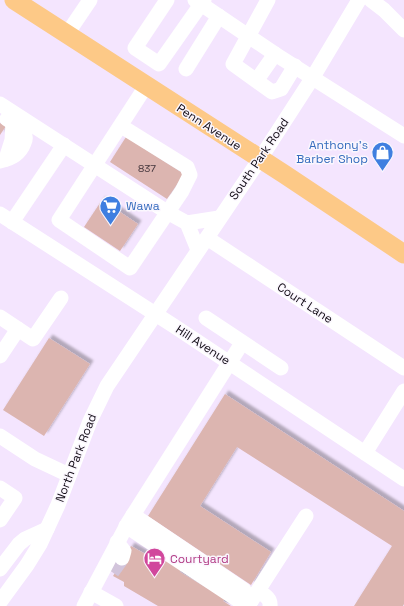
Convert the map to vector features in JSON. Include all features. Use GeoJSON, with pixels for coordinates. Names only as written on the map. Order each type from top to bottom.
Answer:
{"type":"FeatureCollection","features":[{"type":"Feature","properties":{"kind":"main road","name":"Penn Avenue"},"geometry":{"type":"LineString","coordinates":[[14,0],[404,254]]}},
{"type":"Feature","properties":{"kind":"street"},"geometry":{"type":"LineString","coordinates":[[67,34],[90,0]]}},
{"type":"Feature","properties":{"kind":"street"},"geometry":{"type":"LineString","coordinates":[[167,0],[135,48],[160,64],[200,2],[275,54],[404,136]]}},
{"type":"Feature","properties":{"kind":"street"},"geometry":{"type":"LineString","coordinates":[[268,0],[232,64],[272,92],[281,89],[295,66]]}},
{"type":"Feature","properties":{"kind":"street","name":"South Park Road"},"geometry":{"type":"LineString","coordinates":[[154,314],[260,159],[313,77],[359,0]]}},
{"type":"Feature","properties":{"kind":"street"},"geometry":{"type":"LineString","coordinates":[[371,0],[384,10],[404,30]]}},
{"type":"Feature","properties":{"kind":"street"},"geometry":{"type":"LineString","coordinates":[[186,69],[219,16]]}},
{"type":"Feature","properties":{"kind":"street"},"geometry":{"type":"LineString","coordinates":[[261,74],[275,54]]}},
{"type":"Feature","properties":{"kind":"street"},"geometry":{"type":"LineString","coordinates":[[121,126],[187,167],[190,175],[130,268],[59,220],[146,86]]}},
{"type":"Feature","properties":{"kind":"street"},"geometry":{"type":"LineString","coordinates":[[0,104],[167,212],[187,223],[219,218]]}},
{"type":"Feature","properties":{"kind":"street"},"geometry":{"type":"LineString","coordinates":[[0,114],[23,131],[26,135],[26,139],[19,152],[2,163]]}},
{"type":"Feature","properties":{"kind":"street"},"geometry":{"type":"LineString","coordinates":[[2,163],[11,167],[19,163],[25,157],[42,131]]}},
{"type":"Feature","properties":{"kind":"street"},"geometry":{"type":"LineString","coordinates":[[6,218],[64,145]]}},
{"type":"Feature","properties":{"kind":"street","name":"Hill Avenue"},"geometry":{"type":"LineString","coordinates":[[6,218],[365,453],[403,476]]}},
{"type":"Feature","properties":{"kind":"street"},"geometry":{"type":"LineString","coordinates":[[187,223],[198,250]]}},
{"type":"Feature","properties":{"kind":"street","name":"Court Lane"},"geometry":{"type":"LineString","coordinates":[[207,238],[293,297],[316,317],[404,368]]}},
{"type":"Feature","properties":{"kind":"street"},"geometry":{"type":"LineString","coordinates":[[0,317],[33,338],[61,298]]}},
{"type":"Feature","properties":{"kind":"street","name":"North Park Road"},"geometry":{"type":"LineString","coordinates":[[0,602],[27,565],[40,544],[58,505],[101,395],[154,314]]}},
{"type":"Feature","properties":{"kind":"street"},"geometry":{"type":"LineString","coordinates":[[206,318],[281,368]]}},
{"type":"Feature","properties":{"kind":"street"},"geometry":{"type":"LineString","coordinates":[[0,356],[18,329]]}},
{"type":"Feature","properties":{"kind":"street"},"geometry":{"type":"LineString","coordinates":[[84,606],[91,592],[107,573],[117,542],[129,520],[242,343]]}},
{"type":"Feature","properties":{"kind":"street"},"geometry":{"type":"LineString","coordinates":[[365,453],[404,390]]}},
{"type":"Feature","properties":{"kind":"street"},"geometry":{"type":"LineString","coordinates":[[0,436],[35,459],[69,476]]}},
{"type":"Feature","properties":{"kind":"street"},"geometry":{"type":"LineString","coordinates":[[0,488],[15,498],[0,520]]}},
{"type":"Feature","properties":{"kind":"street"},"geometry":{"type":"LineString","coordinates":[[251,599],[306,516]]}},
{"type":"Feature","properties":{"kind":"street"},"geometry":{"type":"LineString","coordinates":[[129,520],[244,590],[251,599]]}},
{"type":"Feature","properties":{"kind":"street"},"geometry":{"type":"LineString","coordinates":[[0,569],[19,544],[25,539],[47,529]]}},
{"type":"Feature","properties":{"kind":"street"},"geometry":{"type":"LineString","coordinates":[[117,542],[124,551],[122,558]]}},
{"type":"Feature","properties":{"kind":"street"},"geometry":{"type":"LineString","coordinates":[[91,592],[116,606]]}},
{"type":"Feature","properties":{"kind":"street"},"geometry":{"type":"LineString","coordinates":[[251,599],[268,598],[270,606]]}},
{"type":"Feature","properties":{"kind":"building"},"geometry":{"type":"Polygon","coordinates":[[[0,123],[6,126],[0,135],[0,123]]]}},
{"type":"Feature","properties":{"kind":"building","name":"Wawa"},"geometry":{"type":"Polygon","coordinates":[[[126,137],[184,174],[167,199],[110,162],[126,137]]]}},
{"type":"Feature","properties":{"kind":"building","name":"Wawa"},"geometry":{"type":"Polygon","coordinates":[[[102,200],[138,224],[120,251],[84,227],[102,200]]]}},
{"type":"Feature","properties":{"kind":"building"},"geometry":{"type":"Polygon","coordinates":[[[49,338],[90,364],[44,436],[3,410],[49,338]]]}},
{"type":"Feature","properties":{"kind":"building"},"geometry":{"type":"Polygon","coordinates":[[[225,394],[404,511],[403,606],[354,606],[392,546],[237,447],[200,506],[271,552],[251,585],[148,516],[225,394]]]}},
{"type":"Feature","properties":{"kind":"building","name":"Courtyard"},"geometry":{"type":"Polygon","coordinates":[[[131,546],[154,559],[157,555],[181,569],[180,572],[225,599],[223,601],[231,606],[158,606],[124,586],[124,582],[113,576],[131,546]]]}},
{"type":"Feature","properties":{"kind":"tunnel"},"geometry":{"type":"LineString","coordinates":[[112,572],[122,558]]}},
{"type":"Feature","properties":{"kind":"place","name":"Anthony's Barber Shop"},"geometry":{"type":"Point","coordinates":[383,172]}},
{"type":"Feature","properties":{"kind":"place","name":"Wawa"},"geometry":{"type":"Point","coordinates":[111,226]}},
{"type":"Feature","properties":{"kind":"place","name":"Courtyard"},"geometry":{"type":"Point","coordinates":[155,578]}}]}
